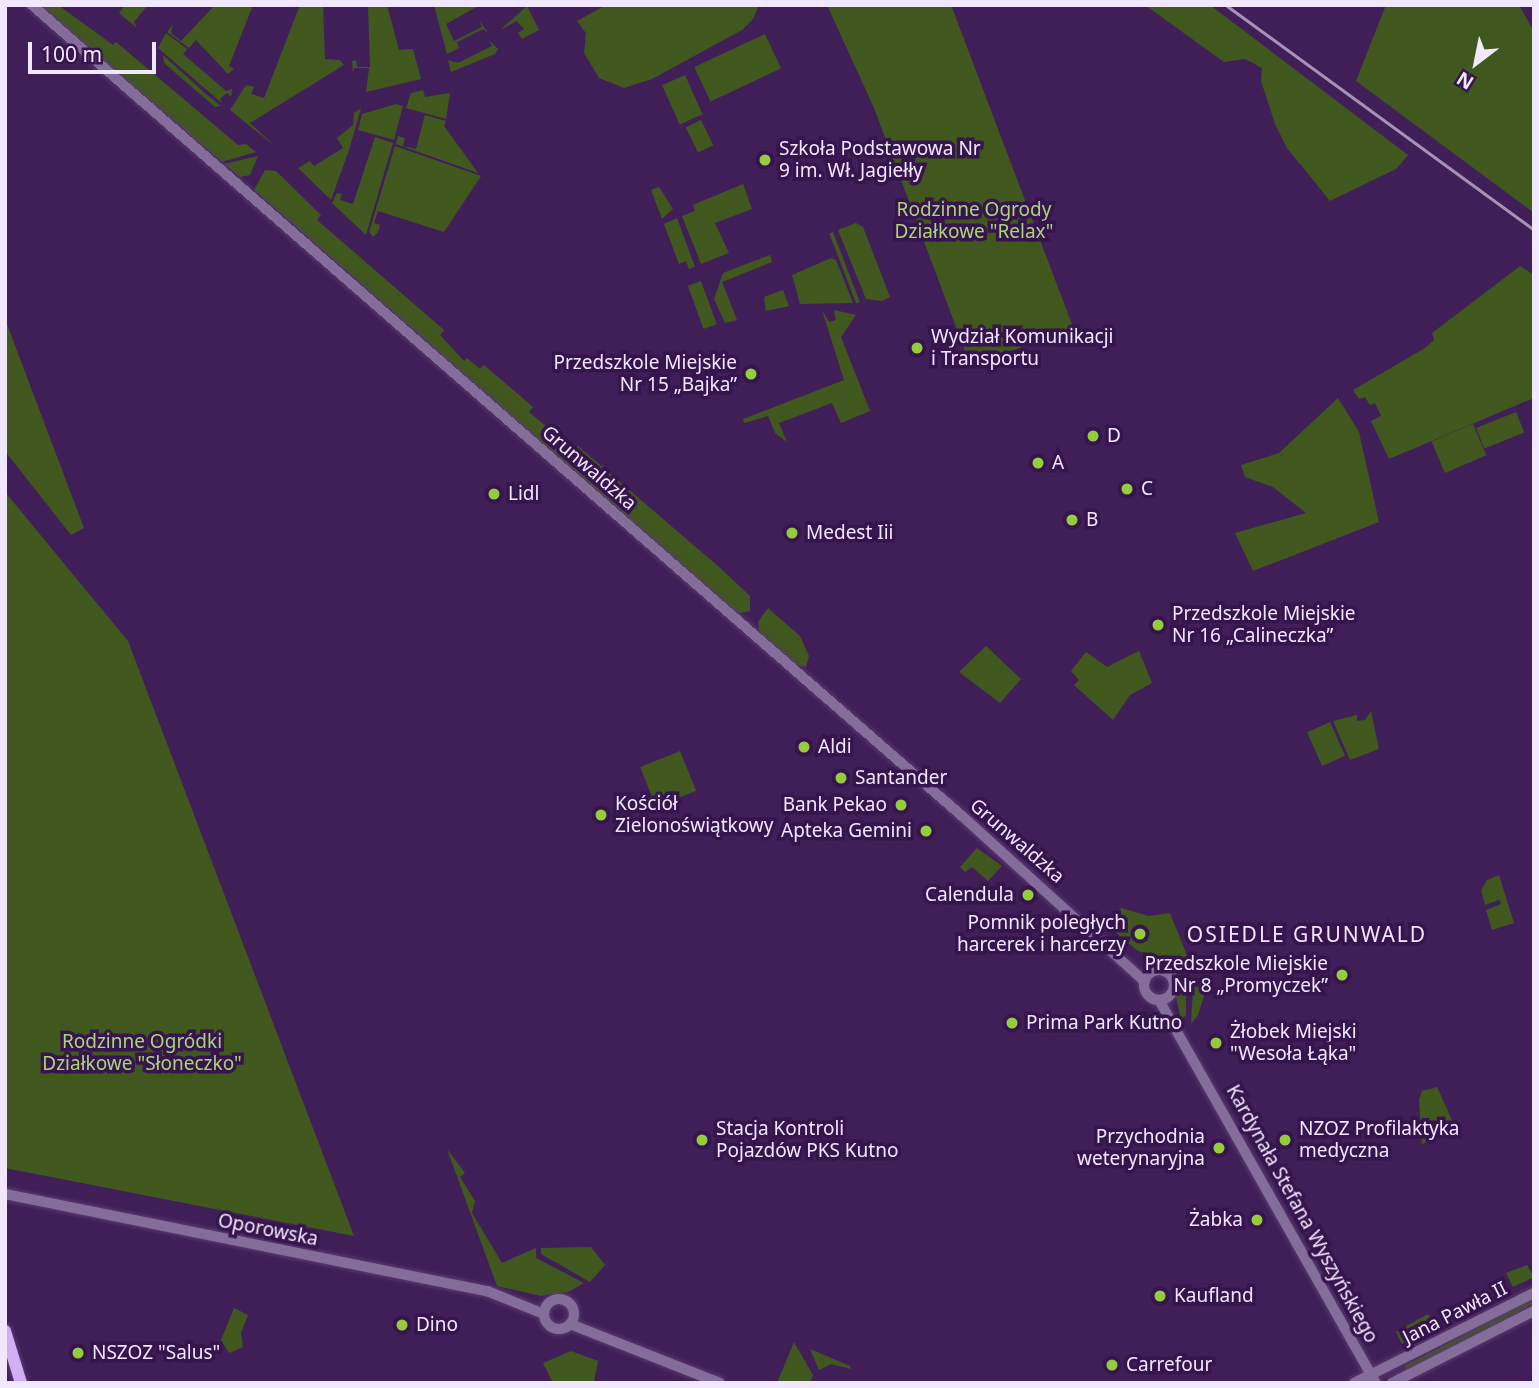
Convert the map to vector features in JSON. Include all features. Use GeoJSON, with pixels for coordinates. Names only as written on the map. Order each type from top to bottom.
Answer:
{"type":"FeatureCollection","features":[{"type":"Feature","properties":{"kind":"main road"},"geometry":{"type":"LineString","coordinates":[[5,1331],[21,1383]]}},
{"type":"Feature","properties":{"kind":"street","name":"Grunwaldzka"},"geometry":{"type":"LineString","coordinates":[[32,5],[1123,958],[1149,977]]}},
{"type":"Feature","properties":{"kind":"street"},"geometry":{"type":"LineString","coordinates":[[1149,977],[1171,976],[1171,994],[1159,1000]]}},
{"type":"Feature","properties":{"kind":"street","name":"Kardynała Stefana Wyszyńskiego"},"geometry":{"type":"LineString","coordinates":[[1149,977],[1149,996],[1159,1000],[1176,1025],[1374,1378]]}},
{"type":"Feature","properties":{"kind":"street","name":"Kardynała Stefana Wyszyńskiego"},"geometry":{"type":"LineString","coordinates":[[1171,994],[1176,1025]]}},
{"type":"Feature","properties":{"kind":"street","name":"Oporowska"},"geometry":{"type":"LineString","coordinates":[[7,1196],[379,1269],[520,1302],[549,1303]]}},
{"type":"Feature","properties":{"kind":"street","name":"Jana Pawła II"},"geometry":{"type":"LineString","coordinates":[[1354,1383],[1374,1378],[1534,1293]]}},
{"type":"Feature","properties":{"kind":"street"},"geometry":{"type":"LineString","coordinates":[[544,1314],[549,1303],[566,1301],[572,1319],[720,1383]]}},
{"type":"Feature","properties":{"kind":"street","name":"Oporowska"},"geometry":{"type":"LineString","coordinates":[[520,1302],[544,1314],[554,1328],[572,1319]]}},
{"type":"Feature","properties":{"kind":"street","name":"Jana Pawła II"},"geometry":{"type":"LineString","coordinates":[[1392,1383],[1534,1311]]}},
{"type":"Feature","properties":{"kind":"green space"},"geometry":{"type":"Polygon","coordinates":[[[37,5],[58,5],[113,45],[116,42],[238,145],[246,144],[256,152],[222,162],[37,5]]]}},
{"type":"Feature","properties":{"kind":"green space"},"geometry":{"type":"Polygon","coordinates":[[[125,5],[148,5],[134,22],[137,28],[119,13],[125,5]]]}},
{"type":"Feature","properties":{"kind":"green space"},"geometry":{"type":"Polygon","coordinates":[[[215,5],[253,5],[229,66],[234,69],[228,74],[196,40],[189,48],[167,32],[173,25],[171,33],[181,41],[215,5]]]}},
{"type":"Feature","properties":{"kind":"green space"},"geometry":{"type":"Polygon","coordinates":[[[300,5],[323,5],[325,59],[340,60],[344,65],[250,123],[276,147],[230,110],[246,85],[254,87],[251,94],[264,98],[300,5]]]}},
{"type":"Feature","properties":{"kind":"green space"},"geometry":{"type":"Polygon","coordinates":[[[368,5],[387,5],[399,50],[413,49],[421,79],[366,92],[369,68],[354,68],[353,74],[352,61],[356,60],[357,67],[370,67],[368,5]]]}},
{"type":"Feature","properties":{"kind":"green space"},"geometry":{"type":"Polygon","coordinates":[[[434,5],[480,5],[446,24],[454,41],[482,27],[480,21],[488,33],[483,29],[457,42],[459,48],[447,54],[434,5]]]}},
{"type":"Feature","properties":{"kind":"green space"},"geometry":{"type":"Polygon","coordinates":[[[606,5],[759,5],[753,19],[742,30],[652,79],[624,88],[599,78],[584,53],[586,33],[577,21],[606,5]]]}},
{"type":"Feature","properties":{"kind":"green space","name":"Rodzinne Ogrody Działkowe \"Relax\""},"geometry":{"type":"Polygon","coordinates":[[[827,5],[951,5],[1073,327],[971,367],[874,108],[827,5]]]}},
{"type":"Feature","properties":{"kind":"green space"},"geometry":{"type":"Polygon","coordinates":[[[1145,5],[1210,5],[1408,155],[1396,169],[1330,201],[1287,148],[1275,124],[1261,81],[1262,68],[1245,59],[1224,62],[1145,5]]]}},
{"type":"Feature","properties":{"kind":"green space"},"geometry":{"type":"Polygon","coordinates":[[[1386,5],[1519,5],[1534,32],[1534,213],[1356,81],[1386,5]]]}},
{"type":"Feature","properties":{"kind":"green space"},"geometry":{"type":"Polygon","coordinates":[[[527,6],[539,30],[522,39],[518,33],[524,29],[517,21],[500,30],[527,6]]]}},
{"type":"Feature","properties":{"kind":"green space"},"geometry":{"type":"Polygon","coordinates":[[[166,33],[187,49],[183,54],[226,91],[232,89],[231,97],[227,93],[220,99],[223,104],[158,48],[166,33]]]}},
{"type":"Feature","properties":{"kind":"green space"},"geometry":{"type":"Polygon","coordinates":[[[765,34],[781,68],[710,101],[694,67],[765,34]]]}},
{"type":"Feature","properties":{"kind":"green space"},"geometry":{"type":"Polygon","coordinates":[[[489,40],[498,49],[495,54],[451,72],[448,60],[458,63],[492,46],[489,40]]]}},
{"type":"Feature","properties":{"kind":"green space"},"geometry":{"type":"Polygon","coordinates":[[[163,55],[221,106],[215,107],[164,63],[163,55]]]}},
{"type":"Feature","properties":{"kind":"green space"},"geometry":{"type":"Polygon","coordinates":[[[685,75],[702,114],[680,124],[662,85],[685,75]]]}},
{"type":"Feature","properties":{"kind":"green space"},"geometry":{"type":"Polygon","coordinates":[[[423,90],[425,97],[450,93],[446,119],[406,108],[411,93],[423,90]]]}},
{"type":"Feature","properties":{"kind":"green space"},"geometry":{"type":"Polygon","coordinates":[[[396,104],[403,106],[394,140],[358,130],[362,114],[396,104]]]}},
{"type":"Feature","properties":{"kind":"green space"},"geometry":{"type":"Polygon","coordinates":[[[361,108],[331,200],[298,168],[310,161],[314,166],[343,148],[337,138],[353,125],[354,113],[361,108]]]}},
{"type":"Feature","properties":{"kind":"green space"},"geometry":{"type":"Polygon","coordinates":[[[425,115],[446,121],[444,126],[478,173],[396,144],[398,136],[405,138],[403,146],[416,149],[425,115]]]}},
{"type":"Feature","properties":{"kind":"green space"},"geometry":{"type":"Polygon","coordinates":[[[701,120],[713,145],[698,153],[686,127],[701,120]]]}},
{"type":"Feature","properties":{"kind":"green space"},"geometry":{"type":"Polygon","coordinates":[[[375,137],[393,143],[366,235],[332,203],[337,193],[342,194],[340,200],[353,204],[375,137]]]}},
{"type":"Feature","properties":{"kind":"green space"},"geometry":{"type":"Polygon","coordinates":[[[395,146],[481,176],[444,232],[378,211],[374,223],[380,225],[378,232],[373,237],[369,232],[395,146]]]}},
{"type":"Feature","properties":{"kind":"green space"},"geometry":{"type":"Polygon","coordinates":[[[258,156],[250,175],[240,177],[224,164],[258,156]]]}},
{"type":"Feature","properties":{"kind":"green space"},"geometry":{"type":"Polygon","coordinates":[[[265,170],[276,171],[321,215],[317,220],[444,330],[440,335],[464,361],[467,358],[480,369],[484,365],[533,407],[529,412],[574,450],[578,446],[719,567],[750,596],[750,611],[737,614],[254,190],[265,170]]]}},
{"type":"Feature","properties":{"kind":"green space"},"geometry":{"type":"Polygon","coordinates":[[[743,184],[752,209],[715,223],[729,253],[701,264],[682,216],[695,211],[693,205],[743,184]]]}},
{"type":"Feature","properties":{"kind":"green space"},"geometry":{"type":"Polygon","coordinates":[[[659,187],[673,209],[662,219],[651,190],[659,187]]]}},
{"type":"Feature","properties":{"kind":"green space"},"geometry":{"type":"Polygon","coordinates":[[[677,218],[695,267],[689,269],[686,261],[679,264],[664,224],[677,218]]]}},
{"type":"Feature","properties":{"kind":"green space"},"geometry":{"type":"Polygon","coordinates":[[[856,223],[863,227],[890,297],[882,301],[866,299],[838,230],[856,223]]]}},
{"type":"Feature","properties":{"kind":"green space"},"geometry":{"type":"Polygon","coordinates":[[[833,232],[860,302],[856,303],[829,233],[833,232]]]}},
{"type":"Feature","properties":{"kind":"green space"},"geometry":{"type":"Polygon","coordinates":[[[770,255],[772,262],[722,282],[737,320],[725,323],[714,299],[723,273],[770,255]]]}},
{"type":"Feature","properties":{"kind":"green space"},"geometry":{"type":"Polygon","coordinates":[[[831,258],[836,260],[853,303],[800,304],[792,275],[831,258]]]}},
{"type":"Feature","properties":{"kind":"green space"},"geometry":{"type":"Polygon","coordinates":[[[1520,266],[1534,275],[1534,398],[1389,459],[1371,421],[1381,416],[1375,403],[1370,405],[1365,397],[1359,399],[1353,390],[1425,348],[1434,340],[1432,333],[1520,266]]]}},
{"type":"Feature","properties":{"kind":"green space"},"geometry":{"type":"Polygon","coordinates":[[[701,281],[717,324],[704,329],[688,286],[701,281]]]}},
{"type":"Feature","properties":{"kind":"green space"},"geometry":{"type":"Polygon","coordinates":[[[783,290],[789,306],[766,311],[764,297],[783,290]]]}},
{"type":"Feature","properties":{"kind":"green space"},"geometry":{"type":"Polygon","coordinates":[[[822,310],[829,322],[836,320],[834,310],[856,315],[841,337],[870,411],[841,423],[832,403],[779,423],[787,442],[775,433],[768,416],[744,423],[743,419],[844,380],[822,310]]]}},
{"type":"Feature","properties":{"kind":"green space"},"geometry":{"type":"Polygon","coordinates":[[[5,319],[84,528],[71,535],[5,451],[5,319]]]}},
{"type":"Feature","properties":{"kind":"green space"},"geometry":{"type":"Polygon","coordinates":[[[1338,398],[1359,432],[1379,522],[1253,571],[1235,533],[1306,513],[1273,487],[1245,477],[1241,465],[1279,453],[1338,398]]]}},
{"type":"Feature","properties":{"kind":"green space"},"geometry":{"type":"Polygon","coordinates":[[[1516,412],[1524,432],[1484,449],[1476,428],[1516,412]]]}},
{"type":"Feature","properties":{"kind":"green space"},"geometry":{"type":"Polygon","coordinates":[[[1473,424],[1486,455],[1445,473],[1432,442],[1473,424]]]}},
{"type":"Feature","properties":{"kind":"green space","name":"Rodzinne Ogródki Działkowe \"Słoneczko\""},"geometry":{"type":"Polygon","coordinates":[[[5,492],[128,641],[354,1236],[5,1168],[5,492]]]}},
{"type":"Feature","properties":{"kind":"green space"},"geometry":{"type":"Polygon","coordinates":[[[768,608],[800,636],[809,656],[806,667],[794,664],[760,634],[758,622],[768,608]]]}},
{"type":"Feature","properties":{"kind":"green space"},"geometry":{"type":"Polygon","coordinates":[[[986,646],[1021,679],[1000,703],[959,672],[986,646]]]}},
{"type":"Feature","properties":{"kind":"green space"},"geometry":{"type":"Polygon","coordinates":[[[1139,651],[1152,683],[1130,695],[1113,720],[1074,685],[1079,680],[1071,671],[1086,652],[1107,667],[1139,651]]]}},
{"type":"Feature","properties":{"kind":"green space"},"geometry":{"type":"Polygon","coordinates":[[[1371,711],[1379,749],[1350,760],[1333,721],[1357,715],[1357,721],[1365,720],[1371,711]]]}},
{"type":"Feature","properties":{"kind":"green space"},"geometry":{"type":"Polygon","coordinates":[[[1330,722],[1345,756],[1322,766],[1307,732],[1330,722]]]}},
{"type":"Feature","properties":{"kind":"green space"},"geometry":{"type":"Polygon","coordinates":[[[680,751],[696,791],[656,807],[640,767],[680,751]]]}},
{"type":"Feature","properties":{"kind":"green space"},"geometry":{"type":"Polygon","coordinates":[[[977,848],[1002,866],[988,881],[972,867],[965,872],[960,867],[977,848]]]}},
{"type":"Feature","properties":{"kind":"green space"},"geometry":{"type":"Polygon","coordinates":[[[1499,875],[1514,923],[1492,930],[1486,910],[1501,904],[1499,900],[1485,905],[1481,890],[1487,880],[1499,875]]]}},
{"type":"Feature","properties":{"kind":"green space"},"geometry":{"type":"Polygon","coordinates":[[[1121,908],[1149,916],[1170,913],[1188,958],[1175,963],[1138,951],[1107,925],[1121,908]]]}},
{"type":"Feature","properties":{"kind":"green space"},"geometry":{"type":"Polygon","coordinates":[[[1209,980],[1198,1015],[1191,1024],[1193,988],[1209,980]]]}},
{"type":"Feature","properties":{"kind":"green space"},"geometry":{"type":"Polygon","coordinates":[[[1186,983],[1186,1015],[1181,1020],[1176,997],[1186,983]]]}},
{"type":"Feature","properties":{"kind":"green space"},"geometry":{"type":"Polygon","coordinates":[[[1437,1087],[1457,1131],[1422,1144],[1419,1100],[1422,1091],[1437,1087]]]}},
{"type":"Feature","properties":{"kind":"green space"},"geometry":{"type":"Polygon","coordinates":[[[447,1149],[465,1173],[460,1177],[475,1201],[472,1213],[502,1263],[536,1248],[536,1258],[584,1283],[568,1292],[541,1296],[497,1286],[447,1149]]]}},
{"type":"Feature","properties":{"kind":"green space"},"geometry":{"type":"Polygon","coordinates":[[[591,1247],[605,1265],[590,1282],[541,1254],[541,1248],[591,1247]]]}},
{"type":"Feature","properties":{"kind":"green space"},"geometry":{"type":"Polygon","coordinates":[[[1527,1265],[1534,1277],[1513,1287],[1506,1273],[1527,1265]]]}},
{"type":"Feature","properties":{"kind":"green space"},"geometry":{"type":"Polygon","coordinates":[[[1534,1298],[1534,1303],[1489,1330],[1406,1370],[1404,1366],[1534,1298]]]}},
{"type":"Feature","properties":{"kind":"green space"},"geometry":{"type":"Polygon","coordinates":[[[234,1308],[248,1315],[241,1333],[243,1347],[229,1353],[221,1340],[234,1308]]]}},
{"type":"Feature","properties":{"kind":"green space"},"geometry":{"type":"Polygon","coordinates":[[[1428,1314],[1436,1327],[1402,1344],[1396,1332],[1428,1314]]]}},
{"type":"Feature","properties":{"kind":"green space"},"geometry":{"type":"Polygon","coordinates":[[[794,1342],[813,1375],[810,1383],[777,1383],[794,1342]]]}},
{"type":"Feature","properties":{"kind":"green space"},"geometry":{"type":"Polygon","coordinates":[[[810,1349],[850,1366],[851,1369],[831,1364],[819,1370],[810,1349]]]}},
{"type":"Feature","properties":{"kind":"green space"},"geometry":{"type":"Polygon","coordinates":[[[571,1351],[598,1361],[594,1382],[553,1383],[543,1363],[571,1351]]]}},
{"type":"Feature","properties":{"kind":"railway"},"geometry":{"type":"LineString","coordinates":[[1226,5],[1534,230]]}},
{"type":"Feature","properties":{"kind":"place","name":"Szkoła Podstawowa Nr 9 im. Wł. Jagiełły"},"geometry":{"type":"Point","coordinates":[765,160]}},
{"type":"Feature","properties":{"kind":"place","name":"Wydział Komunikacji i Transportu"},"geometry":{"type":"Point","coordinates":[917,348]}},
{"type":"Feature","properties":{"kind":"place","name":"Przedszkole Miejskie Nr 15 „Bajka”"},"geometry":{"type":"Point","coordinates":[751,374]}},
{"type":"Feature","properties":{"kind":"place","name":"D"},"geometry":{"type":"Point","coordinates":[1093,436]}},
{"type":"Feature","properties":{"kind":"place","name":"A"},"geometry":{"type":"Point","coordinates":[1038,463]}},
{"type":"Feature","properties":{"kind":"place","name":"C"},"geometry":{"type":"Point","coordinates":[1127,489]}},
{"type":"Feature","properties":{"kind":"place","name":"Lidl"},"geometry":{"type":"Point","coordinates":[494,494]}},
{"type":"Feature","properties":{"kind":"place","name":"B"},"geometry":{"type":"Point","coordinates":[1072,520]}},
{"type":"Feature","properties":{"kind":"place","name":"Medest Iii"},"geometry":{"type":"Point","coordinates":[792,533]}},
{"type":"Feature","properties":{"kind":"place","name":"Przedszkole Miejskie Nr 16 „Calineczka”"},"geometry":{"type":"Point","coordinates":[1158,625]}},
{"type":"Feature","properties":{"kind":"place","name":"Aldi"},"geometry":{"type":"Point","coordinates":[804,747]}},
{"type":"Feature","properties":{"kind":"place","name":"Santander"},"geometry":{"type":"Point","coordinates":[841,778]}},
{"type":"Feature","properties":{"kind":"place","name":"Bank Pekao"},"geometry":{"type":"Point","coordinates":[901,805]}},
{"type":"Feature","properties":{"kind":"place","name":"Kościół Zielonoświątkowy"},"geometry":{"type":"Point","coordinates":[601,815]}},
{"type":"Feature","properties":{"kind":"place","name":"Apteka Gemini"},"geometry":{"type":"Point","coordinates":[926,831]}},
{"type":"Feature","properties":{"kind":"place","name":"Calendula"},"geometry":{"type":"Point","coordinates":[1028,895]}},
{"type":"Feature","properties":{"kind":"place","name":"Pomnik poległych harcerek i harcerzy"},"geometry":{"type":"Point","coordinates":[1140,934]}},
{"type":"Feature","properties":{"kind":"place","name":"Przedszkole Miejskie Nr 8 „Promyczek”"},"geometry":{"type":"Point","coordinates":[1342,975]}},
{"type":"Feature","properties":{"kind":"place","name":"Prima Park Kutno"},"geometry":{"type":"Point","coordinates":[1012,1023]}},
{"type":"Feature","properties":{"kind":"place","name":"Żłobek Miejski \"Wesoła Łąka\""},"geometry":{"type":"Point","coordinates":[1216,1043]}},
{"type":"Feature","properties":{"kind":"place","name":"Stacja Kontroli Pojazdów PKS Kutno"},"geometry":{"type":"Point","coordinates":[702,1140]}},
{"type":"Feature","properties":{"kind":"place","name":"NZOZ Profilaktyka medyczna"},"geometry":{"type":"Point","coordinates":[1285,1140]}},
{"type":"Feature","properties":{"kind":"place","name":"Przychodnia weterynaryjna"},"geometry":{"type":"Point","coordinates":[1219,1148]}},
{"type":"Feature","properties":{"kind":"place","name":"Żabka"},"geometry":{"type":"Point","coordinates":[1257,1220]}},
{"type":"Feature","properties":{"kind":"place","name":"Kaufland"},"geometry":{"type":"Point","coordinates":[1160,1296]}},
{"type":"Feature","properties":{"kind":"place","name":"Dino"},"geometry":{"type":"Point","coordinates":[402,1325]}},
{"type":"Feature","properties":{"kind":"place","name":"NSZOZ \"Salus\""},"geometry":{"type":"Point","coordinates":[78,1353]}},
{"type":"Feature","properties":{"kind":"place","name":"Carrefour"},"geometry":{"type":"Point","coordinates":[1112,1365]}},
{"type":"Feature","properties":{"kind":"district","name":"OSIEDLE GRUNWALD"},"geometry":{"type":"Point","coordinates":[1307,934]}}]}
